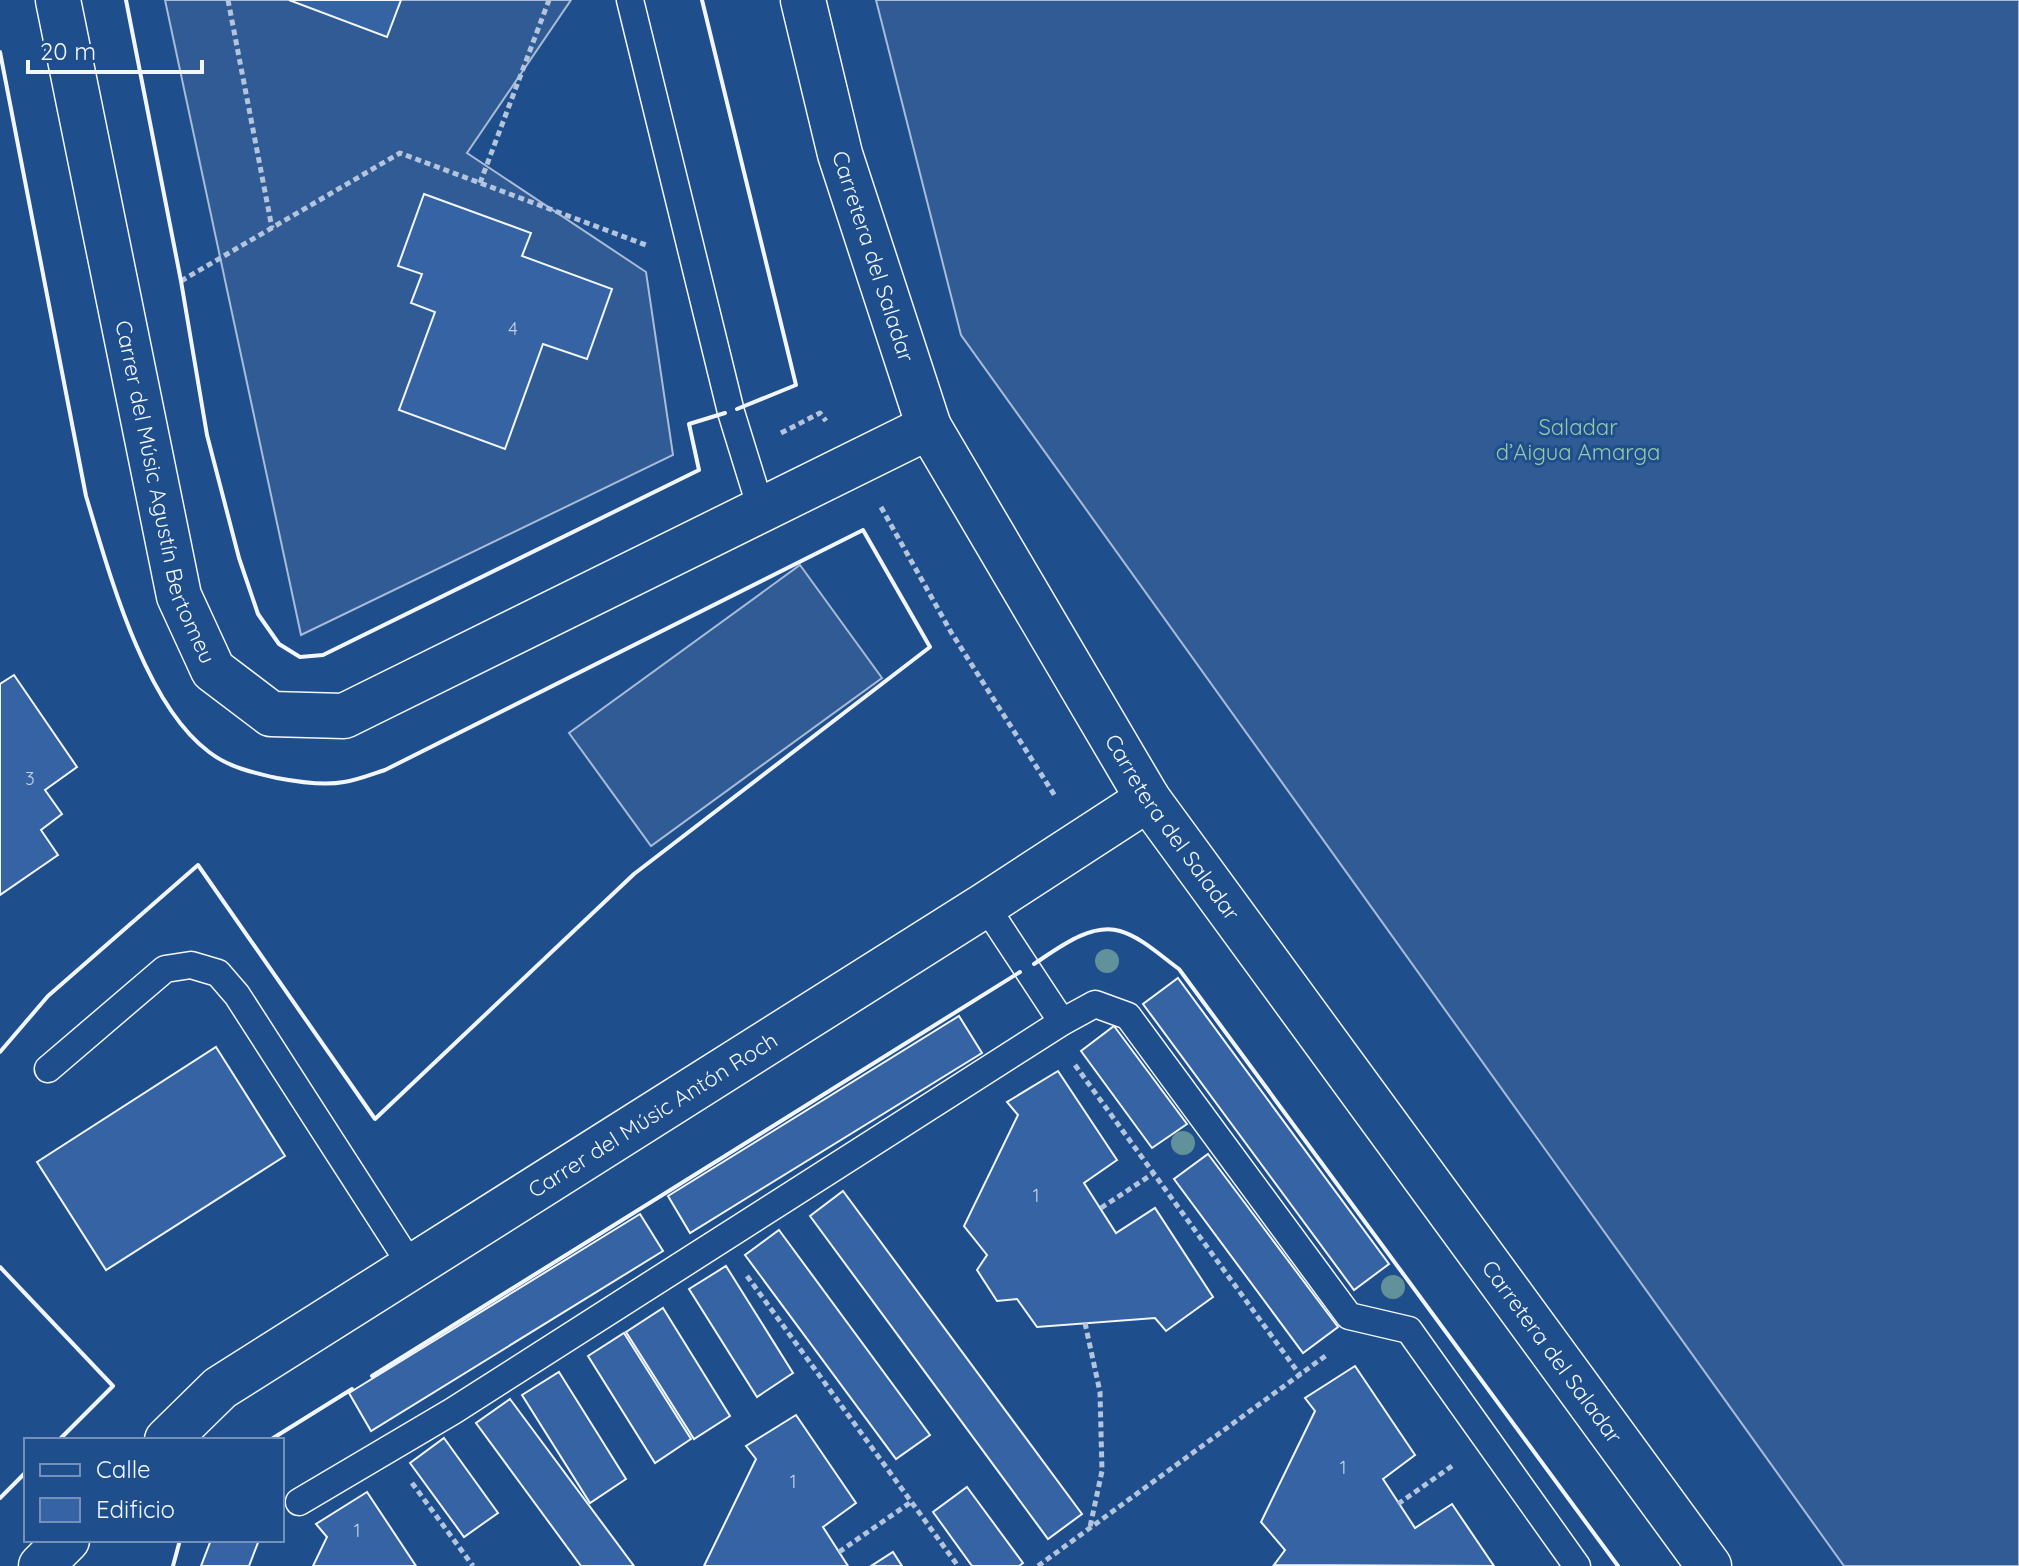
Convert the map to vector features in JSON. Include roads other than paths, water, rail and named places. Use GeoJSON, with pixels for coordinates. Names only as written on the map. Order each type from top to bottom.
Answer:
{"type":"FeatureCollection","features":[{"type":"Feature","properties":{"kind":"street","name":"Carrer del Músic Agustín Bertomeu"},"geometry":{"type":"LineString","coordinates":[[58,0],[179,596],[213,670],[271,714],[344,716],[929,427]]}},
{"type":"Feature","properties":{"kind":"street","name":"Carretera del Saladar"},"geometry":{"type":"LineString","coordinates":[[803,0],[840,154],[929,427],[1148,799],[1709,1566]]}},
{"type":"Feature","properties":{"kind":"street","name":"Carrer del Músic Antón Roch"},"geometry":{"type":"LineString","coordinates":[[169,1438],[220,1388],[1148,799]]}},
{"type":"Feature","properties":{"kind":"street"},"geometry":{"type":"LineString","coordinates":[[41,1566],[65,1542]]}},
{"type":"Feature","properties":{"kind":"lane"},"geometry":{"type":"LineString","coordinates":[[630,0],[731,412],[761,509]]}},
{"type":"Feature","properties":{"kind":"lane"},"geometry":{"type":"LineString","coordinates":[[985,905],[1056,1026]]}},
{"type":"Feature","properties":{"kind":"lane"},"geometry":{"type":"LineString","coordinates":[[48,1069],[165,969],[191,965],[218,973],[237,995],[412,1267]]}},
{"type":"Feature","properties":{"kind":"lane"},"geometry":{"type":"LineString","coordinates":[[299,1502],[387,1450],[1095,1004],[1128,1016],[1349,1316],[1409,1330],[1577,1566]]}},
{"type":"Feature","properties":{"kind":"park label","name":"Saladar d’Aigua Amarga"},"geometry":{"type":"Point","coordinates":[1578,440]}}]}
